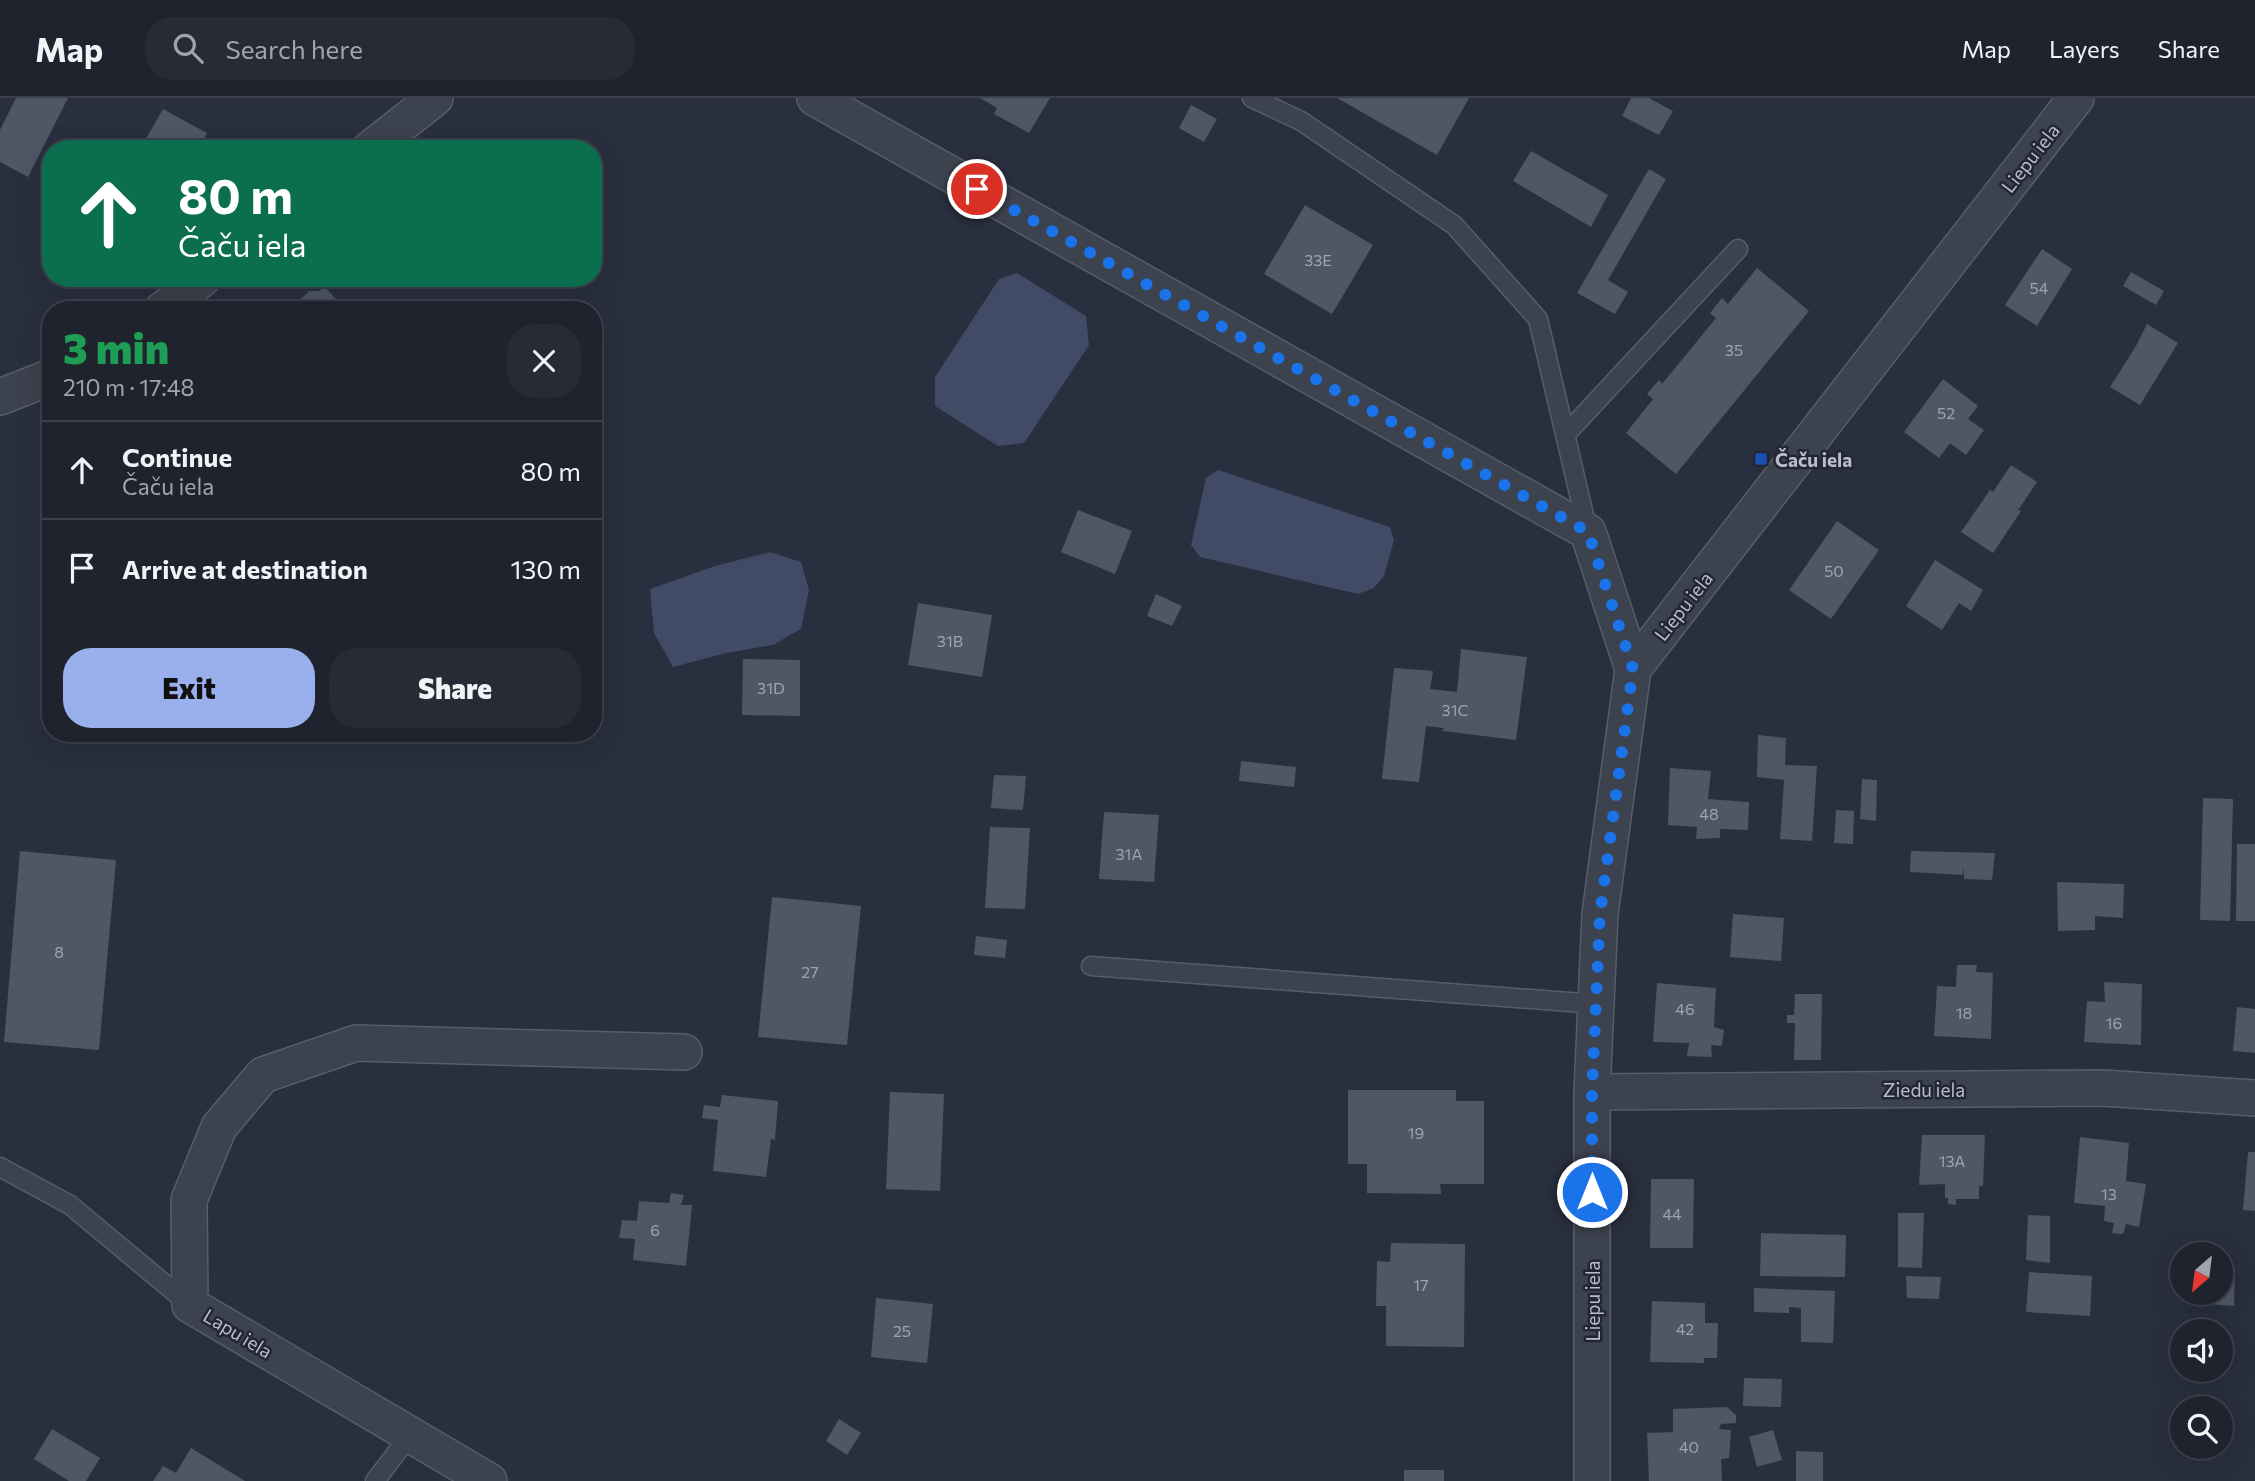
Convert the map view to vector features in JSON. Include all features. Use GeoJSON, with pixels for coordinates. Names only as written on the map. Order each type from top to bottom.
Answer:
{"type":"FeatureCollection","features":[{"type":"Feature","properties":{"kind":"street"},"geometry":{"type":"LineString","coordinates":[[381,140],[435,98]]}},
{"type":"Feature","properties":{"kind":"street"},"geometry":{"type":"LineString","coordinates":[[815,98],[1588,532],[1633,669]]}},
{"type":"Feature","properties":{"kind":"street","name":"Liepu iela"},"geometry":{"type":"LineString","coordinates":[[1592,1481],[1592,1092],[1600,914],[1633,669],[2076,98]]}},
{"type":"Feature","properties":{"kind":"street"},"geometry":{"type":"LineString","coordinates":[[174,301],[191,287]]}},
{"type":"Feature","properties":{"kind":"street"},"geometry":{"type":"LineString","coordinates":[[0,397],[42,381]]}},
{"type":"Feature","properties":{"kind":"street"},"geometry":{"type":"LineString","coordinates":[[190,1305],[189,1200],[219,1127],[262,1074],[356,1043],[684,1052]]}},
{"type":"Feature","properties":{"kind":"street","name":"Ziedu iela"},"geometry":{"type":"LineString","coordinates":[[1592,1092],[2103,1088],[2255,1098]]}},
{"type":"Feature","properties":{"kind":"street","name":"Lapu iela"},"geometry":{"type":"LineString","coordinates":[[190,1305],[489,1481]]}},
{"type":"Feature","properties":{"kind":"lane"},"geometry":{"type":"LineString","coordinates":[[1252,98],[1301,121],[1454,225],[1538,319],[1588,532]]}},
{"type":"Feature","properties":{"kind":"lane"},"geometry":{"type":"LineString","coordinates":[[1565,435],[1738,249]]}},
{"type":"Feature","properties":{"kind":"lane"},"geometry":{"type":"LineString","coordinates":[[1091,966],[1596,1004]]}},
{"type":"Feature","properties":{"kind":"lane","name":"Lapu iela"},"geometry":{"type":"LineString","coordinates":[[0,1167],[70,1205],[190,1305]]}},
{"type":"Feature","properties":{"kind":"lane"},"geometry":{"type":"LineString","coordinates":[[375,1481],[410,1435]]}},
{"type":"Feature","properties":{"kind":"water"},"geometry":{"type":"Polygon","coordinates":[[[1017,273],[1086,316],[1089,345],[1024,443],[998,446],[935,406],[935,377],[999,279],[1017,273]]]}},
{"type":"Feature","properties":{"kind":"water"},"geometry":{"type":"Polygon","coordinates":[[[1218,470],[1390,527],[1394,540],[1384,576],[1374,588],[1358,594],[1200,557],[1191,545],[1206,478],[1218,470]]]}},
{"type":"Feature","properties":{"kind":"water"},"geometry":{"type":"Polygon","coordinates":[[[770,552],[801,562],[809,590],[801,629],[773,645],[726,653],[673,667],[654,633],[650,589],[715,566],[770,552]]]}},
{"type":"Feature","properties":{"kind":"building"},"geometry":{"type":"Polygon","coordinates":[[[16,98],[68,98],[47,140],[42,140],[42,149],[28,177],[0,162],[0,130],[16,98]]]}},
{"type":"Feature","properties":{"kind":"building"},"geometry":{"type":"Polygon","coordinates":[[[980,98],[1050,98],[1029,133],[994,114],[997,108],[980,98]]]}},
{"type":"Feature","properties":{"kind":"building"},"geometry":{"type":"Polygon","coordinates":[[[1337,98],[1469,98],[1437,155],[1337,98]]]}},
{"type":"Feature","properties":{"kind":"building"},"geometry":{"type":"Polygon","coordinates":[[[1631,98],[1649,98],[1673,111],[1659,135],[1622,116],[1631,98]]]}},
{"type":"Feature","properties":{"kind":"building"},"geometry":{"type":"Polygon","coordinates":[[[1191,105],[1217,119],[1204,142],[1179,128],[1191,105]]]}},
{"type":"Feature","properties":{"kind":"building"},"geometry":{"type":"Polygon","coordinates":[[[163,109],[207,133],[203,140],[145,140],[163,109]]]}},
{"type":"Feature","properties":{"kind":"building"},"geometry":{"type":"Polygon","coordinates":[[[1531,151],[1608,195],[1591,227],[1513,181],[1531,151]]]}},
{"type":"Feature","properties":{"kind":"building"},"geometry":{"type":"Polygon","coordinates":[[[1649,169],[1666,179],[1608,280],[1628,292],[1615,314],[1577,293],[1649,169]]]}},
{"type":"Feature","properties":{"kind":"building"},"geometry":{"type":"Polygon","coordinates":[[[1305,205],[1373,245],[1332,314],[1264,274],[1305,205]]]}},
{"type":"Feature","properties":{"kind":"building"},"geometry":{"type":"Polygon","coordinates":[[[2042,249],[2072,269],[2037,326],[2005,305],[2042,249]]]}},
{"type":"Feature","properties":{"kind":"building"},"geometry":{"type":"Polygon","coordinates":[[[1757,268],[1809,311],[1676,474],[1626,433],[1653,399],[1647,394],[1659,380],[1662,384],[1716,318],[1710,313],[1722,298],[1728,304],[1757,268]]]}},
{"type":"Feature","properties":{"kind":"building"},"geometry":{"type":"Polygon","coordinates":[[[2131,272],[2164,291],[2156,305],[2123,286],[2131,272]]]}},
{"type":"Feature","properties":{"kind":"building"},"geometry":{"type":"Polygon","coordinates":[[[325,287],[338,301],[299,301],[309,291],[319,291],[325,287]]]}},
{"type":"Feature","properties":{"kind":"building"},"geometry":{"type":"Polygon","coordinates":[[[2147,324],[2178,343],[2140,405],[2110,387],[2147,324]]]}},
{"type":"Feature","properties":{"kind":"building"},"geometry":{"type":"Polygon","coordinates":[[[1943,379],[1978,406],[1968,419],[1984,430],[1966,455],[1950,443],[1939,458],[1904,432],[1943,379]]]}},
{"type":"Feature","properties":{"kind":"building"},"geometry":{"type":"Polygon","coordinates":[[[2011,465],[2037,482],[2019,509],[2012,505],[2021,511],[1993,553],[1961,532],[2011,465]]]}},
{"type":"Feature","properties":{"kind":"building"},"geometry":{"type":"Polygon","coordinates":[[[1078,510],[1132,531],[1115,574],[1061,552],[1078,510]]]}},
{"type":"Feature","properties":{"kind":"building"},"geometry":{"type":"Polygon","coordinates":[[[1837,521],[1879,550],[1831,619],[1789,590],[1837,521]]]}},
{"type":"Feature","properties":{"kind":"building"},"geometry":{"type":"Polygon","coordinates":[[[1935,560],[1983,590],[1971,611],[1959,603],[1942,630],[1906,606],[1935,560]]]}},
{"type":"Feature","properties":{"kind":"building"},"geometry":{"type":"Polygon","coordinates":[[[1156,594],[1182,606],[1172,626],[1147,616],[1156,594]]]}},
{"type":"Feature","properties":{"kind":"building"},"geometry":{"type":"Polygon","coordinates":[[[918,603],[992,615],[982,677],[908,665],[918,603]]]}},
{"type":"Feature","properties":{"kind":"building"},"geometry":{"type":"Polygon","coordinates":[[[1461,649],[1527,657],[1516,740],[1442,731],[1444,728],[1426,726],[1419,782],[1382,779],[1394,668],[1433,671],[1430,689],[1457,692],[1461,649]]]}},
{"type":"Feature","properties":{"kind":"building"},"geometry":{"type":"Polygon","coordinates":[[[743,659],[800,660],[800,716],[742,715],[743,659]]]}},
{"type":"Feature","properties":{"kind":"building"},"geometry":{"type":"Polygon","coordinates":[[[1758,735],[1786,738],[1785,765],[1817,766],[1812,841],[1780,839],[1784,780],[1757,777],[1758,735]]]}},
{"type":"Feature","properties":{"kind":"building"},"geometry":{"type":"Polygon","coordinates":[[[1241,761],[1296,767],[1294,787],[1239,781],[1241,761]]]}},
{"type":"Feature","properties":{"kind":"building"},"geometry":{"type":"Polygon","coordinates":[[[1670,768],[1711,771],[1708,799],[1749,802],[1748,830],[1720,829],[1720,838],[1696,839],[1697,827],[1668,825],[1670,768]]]}},
{"type":"Feature","properties":{"kind":"building"},"geometry":{"type":"Polygon","coordinates":[[[994,775],[1026,776],[1023,810],[991,808],[994,775]]]}},
{"type":"Feature","properties":{"kind":"building"},"geometry":{"type":"Polygon","coordinates":[[[1862,779],[1877,780],[1876,821],[1860,819],[1862,779]]]}},
{"type":"Feature","properties":{"kind":"building"},"geometry":{"type":"Polygon","coordinates":[[[2203,798],[2233,799],[2230,921],[2200,920],[2203,798]]]}},
{"type":"Feature","properties":{"kind":"building"},"geometry":{"type":"Polygon","coordinates":[[[1836,810],[1854,811],[1853,844],[1834,843],[1836,810]]]}},
{"type":"Feature","properties":{"kind":"building"},"geometry":{"type":"Polygon","coordinates":[[[1104,812],[1159,815],[1154,882],[1099,879],[1104,812]]]}},
{"type":"Feature","properties":{"kind":"building"},"geometry":{"type":"Polygon","coordinates":[[[990,827],[1030,828],[1025,909],[985,908],[990,827]]]}},
{"type":"Feature","properties":{"kind":"building"},"geometry":{"type":"Polygon","coordinates":[[[2237,844],[2255,844],[2255,921],[2236,921],[2237,844]]]}},
{"type":"Feature","properties":{"kind":"building"},"geometry":{"type":"Polygon","coordinates":[[[20,851],[116,860],[99,1050],[4,1042],[20,851]]]}},
{"type":"Feature","properties":{"kind":"building"},"geometry":{"type":"Polygon","coordinates":[[[1911,851],[1995,853],[1992,880],[1964,879],[1964,865],[1963,875],[1910,872],[1911,851]]]}},
{"type":"Feature","properties":{"kind":"building"},"geometry":{"type":"Polygon","coordinates":[[[2057,882],[2124,884],[2123,918],[2095,916],[2095,930],[2058,931],[2057,882]]]}},
{"type":"Feature","properties":{"kind":"building"},"geometry":{"type":"Polygon","coordinates":[[[772,897],[861,906],[847,1045],[758,1037],[772,897]]]}},
{"type":"Feature","properties":{"kind":"building"},"geometry":{"type":"Polygon","coordinates":[[[1733,914],[1784,918],[1781,961],[1730,957],[1733,914]]]}},
{"type":"Feature","properties":{"kind":"building"},"geometry":{"type":"Polygon","coordinates":[[[976,936],[1007,940],[1005,958],[974,955],[976,936]]]}},
{"type":"Feature","properties":{"kind":"building"},"geometry":{"type":"Polygon","coordinates":[[[1957,965],[1977,965],[1976,972],[1993,973],[1991,1039],[1934,1036],[1937,986],[1956,987],[1957,965]]]}},
{"type":"Feature","properties":{"kind":"building"},"geometry":{"type":"Polygon","coordinates":[[[2104,982],[2142,984],[2141,1045],[2084,1042],[2087,1001],[2105,1002],[2104,982]]]}},
{"type":"Feature","properties":{"kind":"building"},"geometry":{"type":"Polygon","coordinates":[[[1657,983],[1716,988],[1714,1027],[1724,1030],[1722,1046],[1711,1045],[1712,1057],[1687,1056],[1689,1043],[1653,1042],[1657,983]]]}},
{"type":"Feature","properties":{"kind":"building"},"geometry":{"type":"Polygon","coordinates":[[[1795,994],[1822,994],[1821,1060],[1794,1060],[1795,1023],[1787,1023],[1787,1015],[1794,1015],[1795,994]]]}},
{"type":"Feature","properties":{"kind":"building"},"geometry":{"type":"Polygon","coordinates":[[[2237,1007],[2255,1009],[2255,1053],[2233,1051],[2237,1007]]]}},
{"type":"Feature","properties":{"kind":"building"},"geometry":{"type":"Polygon","coordinates":[[[1348,1090],[1456,1090],[1456,1101],[1484,1101],[1484,1184],[1440,1184],[1441,1194],[1367,1193],[1367,1164],[1348,1164],[1348,1090]]]}},
{"type":"Feature","properties":{"kind":"building"},"geometry":{"type":"Polygon","coordinates":[[[890,1092],[944,1094],[940,1191],[886,1189],[890,1092]]]}},
{"type":"Feature","properties":{"kind":"building"},"geometry":{"type":"Polygon","coordinates":[[[722,1095],[778,1101],[775,1140],[771,1139],[766,1177],[713,1171],[718,1120],[702,1118],[704,1105],[720,1107],[722,1095]]]}},
{"type":"Feature","properties":{"kind":"building"},"geometry":{"type":"Polygon","coordinates":[[[1922,1135],[1985,1135],[1983,1186],[1979,1186],[1979,1199],[1956,1199],[1956,1205],[1948,1204],[1945,1184],[1919,1185],[1922,1135]]]}},
{"type":"Feature","properties":{"kind":"building"},"geometry":{"type":"Polygon","coordinates":[[[2080,1137],[2129,1143],[2126,1181],[2146,1184],[2139,1227],[2126,1224],[2123,1234],[2112,1233],[2114,1223],[2104,1221],[2105,1206],[2074,1203],[2080,1137]]]}},
{"type":"Feature","properties":{"kind":"building"},"geometry":{"type":"Polygon","coordinates":[[[2248,1152],[2255,1152],[2255,1211],[2243,1210],[2248,1152]]]}},
{"type":"Feature","properties":{"kind":"building"},"geometry":{"type":"Polygon","coordinates":[[[1651,1179],[1694,1179],[1693,1248],[1650,1248],[1651,1179]]]}},
{"type":"Feature","properties":{"kind":"building"},"geometry":{"type":"Polygon","coordinates":[[[671,1193],[684,1195],[681,1205],[692,1205],[686,1266],[633,1260],[635,1239],[619,1238],[622,1220],[637,1221],[639,1201],[669,1203],[671,1193]]]}},
{"type":"Feature","properties":{"kind":"building"},"geometry":{"type":"Polygon","coordinates":[[[1898,1213],[1924,1213],[1922,1268],[1898,1267],[1898,1213]]]}},
{"type":"Feature","properties":{"kind":"building"},"geometry":{"type":"Polygon","coordinates":[[[2028,1215],[2050,1216],[2050,1263],[2026,1260],[2028,1215]]]}},
{"type":"Feature","properties":{"kind":"building"},"geometry":{"type":"Polygon","coordinates":[[[1761,1233],[1846,1235],[1845,1277],[1760,1276],[1761,1233]]]}},
{"type":"Feature","properties":{"kind":"building"},"geometry":{"type":"Polygon","coordinates":[[[1391,1243],[1465,1244],[1464,1347],[1386,1346],[1386,1306],[1376,1306],[1377,1261],[1390,1262],[1391,1243]]]}},
{"type":"Feature","properties":{"kind":"building"},"geometry":{"type":"Polygon","coordinates":[[[2233,1268],[2235,1268],[2233,1306],[2233,1268]]]}},
{"type":"Feature","properties":{"kind":"building"},"geometry":{"type":"Polygon","coordinates":[[[2029,1272],[2092,1276],[2090,1316],[2026,1312],[2029,1272]]]}},
{"type":"Feature","properties":{"kind":"building"},"geometry":{"type":"Polygon","coordinates":[[[1906,1276],[1941,1277],[1939,1299],[1907,1298],[1906,1276]]]}},
{"type":"Feature","properties":{"kind":"building"},"geometry":{"type":"Polygon","coordinates":[[[1754,1288],[1835,1291],[1833,1343],[1801,1342],[1801,1308],[1789,1307],[1789,1313],[1754,1312],[1754,1288]]]}},
{"type":"Feature","properties":{"kind":"building"},"geometry":{"type":"Polygon","coordinates":[[[876,1298],[933,1304],[927,1363],[871,1357],[876,1298]]]}},
{"type":"Feature","properties":{"kind":"building"},"geometry":{"type":"Polygon","coordinates":[[[1652,1301],[1705,1303],[1705,1323],[1718,1323],[1717,1358],[1704,1358],[1704,1363],[1650,1362],[1652,1301]]]}},
{"type":"Feature","properties":{"kind":"building"},"geometry":{"type":"Polygon","coordinates":[[[1744,1378],[1782,1379],[1781,1407],[1743,1406],[1744,1378]]]}},
{"type":"Feature","properties":{"kind":"building"},"geometry":{"type":"Polygon","coordinates":[[[1727,1407],[1736,1415],[1736,1423],[1721,1424],[1719,1429],[1731,1430],[1729,1458],[1721,1459],[1722,1481],[1649,1481],[1647,1433],[1673,1432],[1673,1409],[1727,1407]]]}},
{"type":"Feature","properties":{"kind":"building"},"geometry":{"type":"Polygon","coordinates":[[[839,1419],[861,1433],[847,1455],[826,1441],[839,1419]]]}},
{"type":"Feature","properties":{"kind":"building"},"geometry":{"type":"Polygon","coordinates":[[[52,1429],[100,1458],[86,1481],[69,1481],[34,1459],[52,1429]]]}},
{"type":"Feature","properties":{"kind":"building"},"geometry":{"type":"Polygon","coordinates":[[[1773,1430],[1782,1460],[1757,1467],[1749,1437],[1773,1430]]]}},
{"type":"Feature","properties":{"kind":"building"},"geometry":{"type":"Polygon","coordinates":[[[191,1448],[245,1481],[153,1481],[163,1466],[176,1473],[191,1448]]]}},
{"type":"Feature","properties":{"kind":"building"},"geometry":{"type":"Polygon","coordinates":[[[1796,1451],[1823,1452],[1823,1481],[1796,1481],[1796,1451]]]}},
{"type":"Feature","properties":{"kind":"building"},"geometry":{"type":"Polygon","coordinates":[[[1404,1470],[1444,1470],[1444,1481],[1404,1481],[1404,1470]]]}},
{"type":"Feature","properties":{"kind":"place","name":"Čaču iela"},"geometry":{"type":"Point","coordinates":[1761,459]}},
{"type":"Feature","properties":{"kind":"route"},"geometry":{"type":"LineString","coordinates":[[977,189],[1588,532],[1633,669],[1600,914],[1592,1092],[1592,1192]]}}]}
